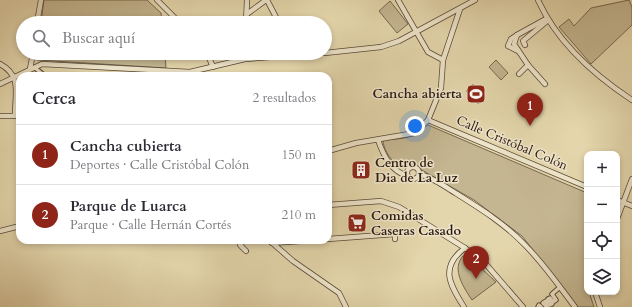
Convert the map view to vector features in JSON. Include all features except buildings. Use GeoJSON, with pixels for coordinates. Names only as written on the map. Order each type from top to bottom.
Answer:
{"type":"FeatureCollection","features":[{"type":"Feature","properties":{"kind":"street"},"geometry":{"type":"LineString","coordinates":[[38,16],[41,0]]}},
{"type":"Feature","properties":{"kind":"street"},"geometry":{"type":"LineString","coordinates":[[157,0],[173,16]]}},
{"type":"Feature","properties":{"kind":"street"},"geometry":{"type":"LineString","coordinates":[[247,0],[247,14]]}},
{"type":"Feature","properties":{"kind":"street"},"geometry":{"type":"LineString","coordinates":[[247,14],[267,0],[275,16]]}},
{"type":"Feature","properties":{"kind":"street"},"geometry":{"type":"LineString","coordinates":[[398,0],[428,52],[444,60]]}},
{"type":"Feature","properties":{"kind":"street"},"geometry":{"type":"LineString","coordinates":[[332,52],[381,47],[399,41],[475,0]]}},
{"type":"Feature","properties":{"kind":"street"},"geometry":{"type":"LineString","coordinates":[[538,0],[547,20],[569,47],[589,67],[632,100]]}},
{"type":"Feature","properties":{"kind":"street"},"geometry":{"type":"LineString","coordinates":[[332,150],[356,142],[378,140],[415,133],[428,120],[441,88],[444,60],[460,9]]}},
{"type":"Feature","properties":{"kind":"street"},"geometry":{"type":"LineString","coordinates":[[545,84],[528,65],[514,44],[517,35],[547,20]]}},
{"type":"Feature","properties":{"kind":"street"},"geometry":{"type":"LineString","coordinates":[[525,45],[523,41],[547,20]]}},
{"type":"Feature","properties":{"kind":"street"},"geometry":{"type":"LineString","coordinates":[[33,60],[33,69]]}},
{"type":"Feature","properties":{"kind":"street"},"geometry":{"type":"LineString","coordinates":[[210,60],[213,67]]}},
{"type":"Feature","properties":{"kind":"street"},"geometry":{"type":"LineString","coordinates":[[197,72],[241,60]]}},
{"type":"Feature","properties":{"kind":"street"},"geometry":{"type":"LineString","coordinates":[[0,64],[9,69],[15,77],[15,116],[0,116]]}},
{"type":"Feature","properties":{"kind":"street"},"geometry":{"type":"LineString","coordinates":[[26,72],[42,64],[148,72]]}},
{"type":"Feature","properties":{"kind":"street"},"geometry":{"type":"LineString","coordinates":[[519,74],[528,65]]}},
{"type":"Feature","properties":{"kind":"street"},"geometry":{"type":"LineString","coordinates":[[33,69],[38,72]]}},
{"type":"Feature","properties":{"kind":"street"},"geometry":{"type":"LineString","coordinates":[[0,84],[15,77]]}},
{"type":"Feature","properties":{"kind":"street","name":"Calle Cristóbal Colón"},"geometry":{"type":"LineString","coordinates":[[428,120],[584,186]]}},
{"type":"Feature","properties":{"kind":"street"},"geometry":{"type":"LineString","coordinates":[[378,140],[381,152],[386,160],[397,171],[413,179],[419,174]]}},
{"type":"Feature","properties":{"kind":"street"},"geometry":{"type":"LineString","coordinates":[[397,171],[407,171],[409,168],[414,167],[418,170],[419,174],[429,177],[475,205],[501,224],[525,245],[575,307]]}},
{"type":"Feature","properties":{"kind":"street"},"geometry":{"type":"LineString","coordinates":[[407,171],[409,177]]}},
{"type":"Feature","properties":{"kind":"street"},"geometry":{"type":"LineString","coordinates":[[620,212],[632,179]]}},
{"type":"Feature","properties":{"kind":"street"},"geometry":{"type":"LineString","coordinates":[[620,201],[632,206]]}},
{"type":"Feature","properties":{"kind":"street"},"geometry":{"type":"LineString","coordinates":[[332,205],[381,202],[399,207],[465,248],[493,271],[523,307]]}},
{"type":"Feature","properties":{"kind":"street"},"geometry":{"type":"LineString","coordinates":[[0,231],[16,227]]}},
{"type":"Feature","properties":{"kind":"street"},"geometry":{"type":"LineString","coordinates":[[332,239],[395,236]]}},
{"type":"Feature","properties":{"kind":"street"},"geometry":{"type":"LineString","coordinates":[[454,241],[454,255],[450,264],[449,273],[452,287],[464,307]]}},
{"type":"Feature","properties":{"kind":"street"},"geometry":{"type":"LineString","coordinates":[[242,244],[240,245],[246,251]]}},
{"type":"Feature","properties":{"kind":"street"},"geometry":{"type":"LineString","coordinates":[[274,244],[293,261],[339,293],[346,307]]}},
{"type":"Feature","properties":{"kind":"street"},"geometry":{"type":"LineString","coordinates":[[454,255],[465,248]]}},
{"type":"Feature","properties":{"kind":"street"},"geometry":{"type":"LineString","coordinates":[[547,307],[543,303],[546,300],[550,305],[552,304],[548,299],[550,298],[553,302],[556,300],[552,294],[560,287]]}},
{"type":"Feature","properties":{"kind":"street"},"geometry":{"type":"LineString","coordinates":[[596,295],[600,307]]}},
{"type":"Feature","properties":{"kind":"street"},"geometry":{"type":"LineString","coordinates":[[538,307],[539,305],[541,307]]}},
{"type":"Feature","properties":{"kind":"shaded area"},"geometry":{"type":"Polygon","coordinates":[[[44,0],[147,0],[161,13],[161,16],[42,16],[44,0]]]}},
{"type":"Feature","properties":{"kind":"shaded area"},"geometry":{"type":"Polygon","coordinates":[[[629,0],[632,7],[632,25],[591,64],[559,27],[569,19],[574,26],[591,8],[629,0]]]}},
{"type":"Feature","properties":{"kind":"shaded area"},"geometry":{"type":"Polygon","coordinates":[[[390,1],[408,24],[397,33],[379,11],[390,1]]]}},
{"type":"Feature","properties":{"kind":"shaded area"},"geometry":{"type":"Polygon","coordinates":[[[37,60],[165,60],[166,68],[37,60]]]}},
{"type":"Feature","properties":{"kind":"shaded area","name":"Cancha abierta"},"geometry":{"type":"Polygon","coordinates":[[[496,60],[508,73],[501,80],[489,67],[496,60]]]}},
{"type":"Feature","properties":{"kind":"shaded area","name":"Cancha abierta"},"geometry":{"type":"Polygon","coordinates":[[[473,84],[485,97],[478,104],[466,91],[473,84]]]}},
{"type":"Feature","properties":{"kind":"shaded area"},"geometry":{"type":"Polygon","coordinates":[[[428,125],[584,192],[584,295],[590,295],[594,307],[578,307],[522,236],[474,200],[413,165],[399,166],[393,162],[387,153],[383,142],[385,140],[407,138],[420,131],[424,126],[428,125]]]}},
{"type":"Feature","properties":{"kind":"shaded area"},"geometry":{"type":"Polygon","coordinates":[[[467,255],[496,282],[472,300],[462,284],[458,272],[460,261],[463,256],[467,255]]]}},
{"type":"Feature","properties":{"kind":"place","name":"Cancha abierta"},"geometry":{"type":"Point","coordinates":[476,94]}},
{"type":"Feature","properties":{"kind":"place","name":"Cancha cubierta"},"geometry":{"type":"Point","coordinates":[530,126]}},
{"type":"Feature","properties":{"kind":"place","name":"Centro de Dia de La Luz"},"geometry":{"type":"Point","coordinates":[361,170]}},
{"type":"Feature","properties":{"kind":"place","name":"Comidas Caseras Casado"},"geometry":{"type":"Point","coordinates":[357,223]}},
{"type":"Feature","properties":{"kind":"place","name":"Parque de Luarca"},"geometry":{"type":"Point","coordinates":[476,279]}}]}
